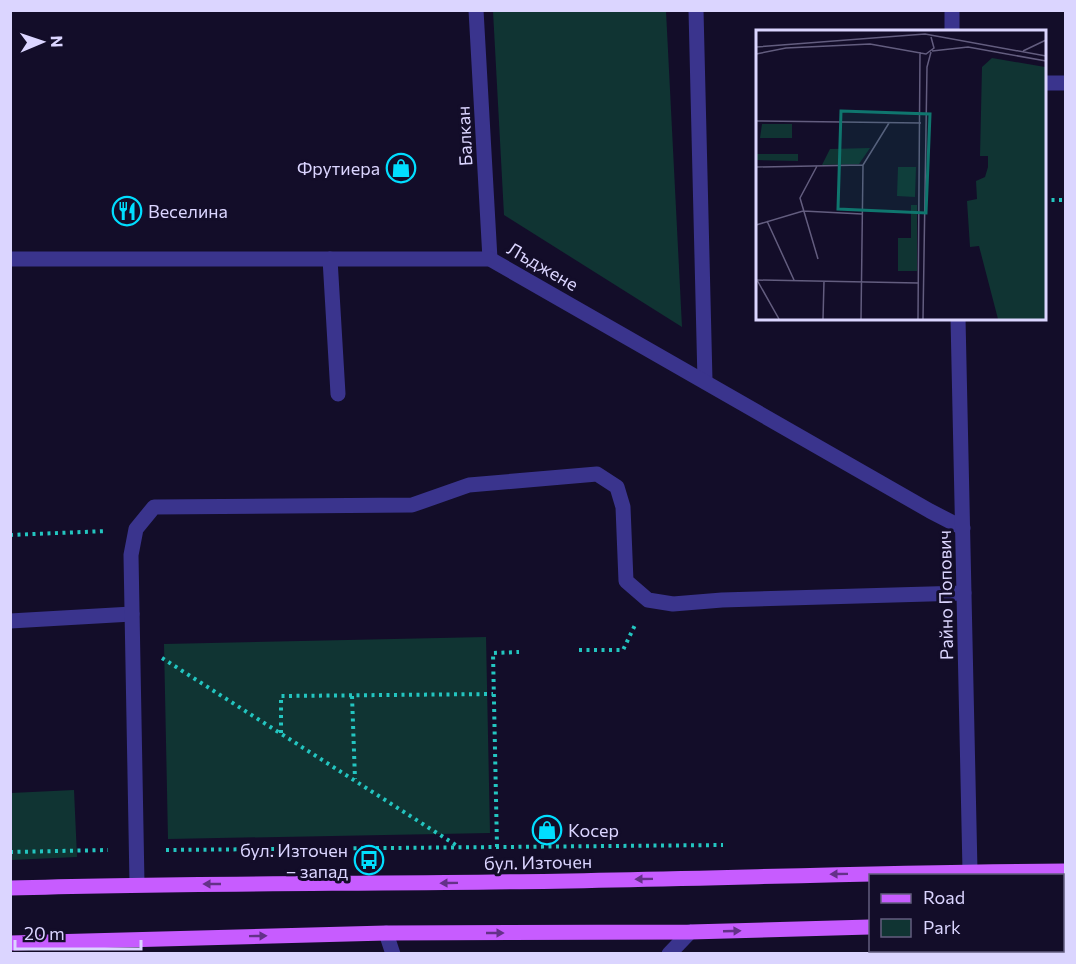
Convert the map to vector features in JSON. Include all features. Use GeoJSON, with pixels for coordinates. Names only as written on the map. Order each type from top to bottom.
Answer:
{"type":"FeatureCollection","features":[{"type":"Feature","properties":{"kind":"main road","name":"бул. Източен"},"geometry":{"type":"LineString","coordinates":[[10,888],[137,884],[495,882],[970,871],[1065,871]]}},
{"type":"Feature","properties":{"kind":"main road"},"geometry":{"type":"LineString","coordinates":[[10,943],[386,933],[690,932],[869,927]]}},
{"type":"Feature","properties":{"kind":"street","name":"Балкан"},"geometry":{"type":"LineString","coordinates":[[476,10],[490,259]]}},
{"type":"Feature","properties":{"kind":"street"},"geometry":{"type":"LineString","coordinates":[[696,10],[705,381]]}},
{"type":"Feature","properties":{"kind":"street"},"geometry":{"type":"LineString","coordinates":[[952,10],[952,30]]}},
{"type":"Feature","properties":{"kind":"street"},"geometry":{"type":"LineString","coordinates":[[1046,83],[1065,83]]}},
{"type":"Feature","properties":{"kind":"street","name":"Лъджене"},"geometry":{"type":"LineString","coordinates":[[10,259],[490,259],[963,528]]}},
{"type":"Feature","properties":{"kind":"street"},"geometry":{"type":"LineString","coordinates":[[330,259],[338,394]]}},
{"type":"Feature","properties":{"kind":"street","name":"Райно Попович"},"geometry":{"type":"LineString","coordinates":[[958,320],[970,871]]}},
{"type":"Feature","properties":{"kind":"street"},"geometry":{"type":"LineString","coordinates":[[137,884],[131,555],[136,529],[154,507],[412,505],[469,485],[597,474],[617,486],[623,507],[626,581],[648,600],[673,604],[722,600],[964,593]]}},
{"type":"Feature","properties":{"kind":"street"},"geometry":{"type":"LineString","coordinates":[[10,621],[132,614]]}},
{"type":"Feature","properties":{"kind":"street"},"geometry":{"type":"LineString","coordinates":[[669,954],[690,932]]}},
{"type":"Feature","properties":{"kind":"street"},"geometry":{"type":"LineString","coordinates":[[386,933],[393,954]]}},
{"type":"Feature","properties":{"kind":"path"},"geometry":{"type":"LineString","coordinates":[[1046,200],[1065,200]]}},
{"type":"Feature","properties":{"kind":"path"},"geometry":{"type":"LineString","coordinates":[[10,535],[136,529]]}},
{"type":"Feature","properties":{"kind":"path"},"geometry":{"type":"LineString","coordinates":[[579,650],[623,650],[648,600]]}},
{"type":"Feature","properties":{"kind":"path"},"geometry":{"type":"LineString","coordinates":[[132,639],[460,847]]}},
{"type":"Feature","properties":{"kind":"path"},"geometry":{"type":"LineString","coordinates":[[497,847],[493,653],[519,652]]}},
{"type":"Feature","properties":{"kind":"path"},"geometry":{"type":"LineString","coordinates":[[281,734],[281,696],[493,694]]}},
{"type":"Feature","properties":{"kind":"path"},"geometry":{"type":"LineString","coordinates":[[352,696],[355,780]]}},
{"type":"Feature","properties":{"kind":"path"},"geometry":{"type":"LineString","coordinates":[[10,852],[733,845]]}},
{"type":"Feature","properties":{"kind":"green space"},"geometry":{"type":"Polygon","coordinates":[[[493,11],[666,11],[682,327],[504,215],[493,11]]]}},
{"type":"Feature","properties":{"kind":"green space"},"geometry":{"type":"Polygon","coordinates":[[[486,637],[490,833],[168,839],[164,644],[486,637]]]}},
{"type":"Feature","properties":{"kind":"green space"},"geometry":{"type":"Polygon","coordinates":[[[74,790],[77,857],[11,860],[11,793],[74,790]]]}},
{"type":"Feature","properties":{"kind":"place","name":"Фрутиера"},"geometry":{"type":"Point","coordinates":[401,168]}},
{"type":"Feature","properties":{"kind":"place","name":"Веселина"},"geometry":{"type":"Point","coordinates":[127,211]}},
{"type":"Feature","properties":{"kind":"place","name":"Косер"},"geometry":{"type":"Point","coordinates":[547,830]}},
{"type":"Feature","properties":{"kind":"place","name":"бул. Източен – запад"},"geometry":{"type":"Point","coordinates":[369,860]}}]}
